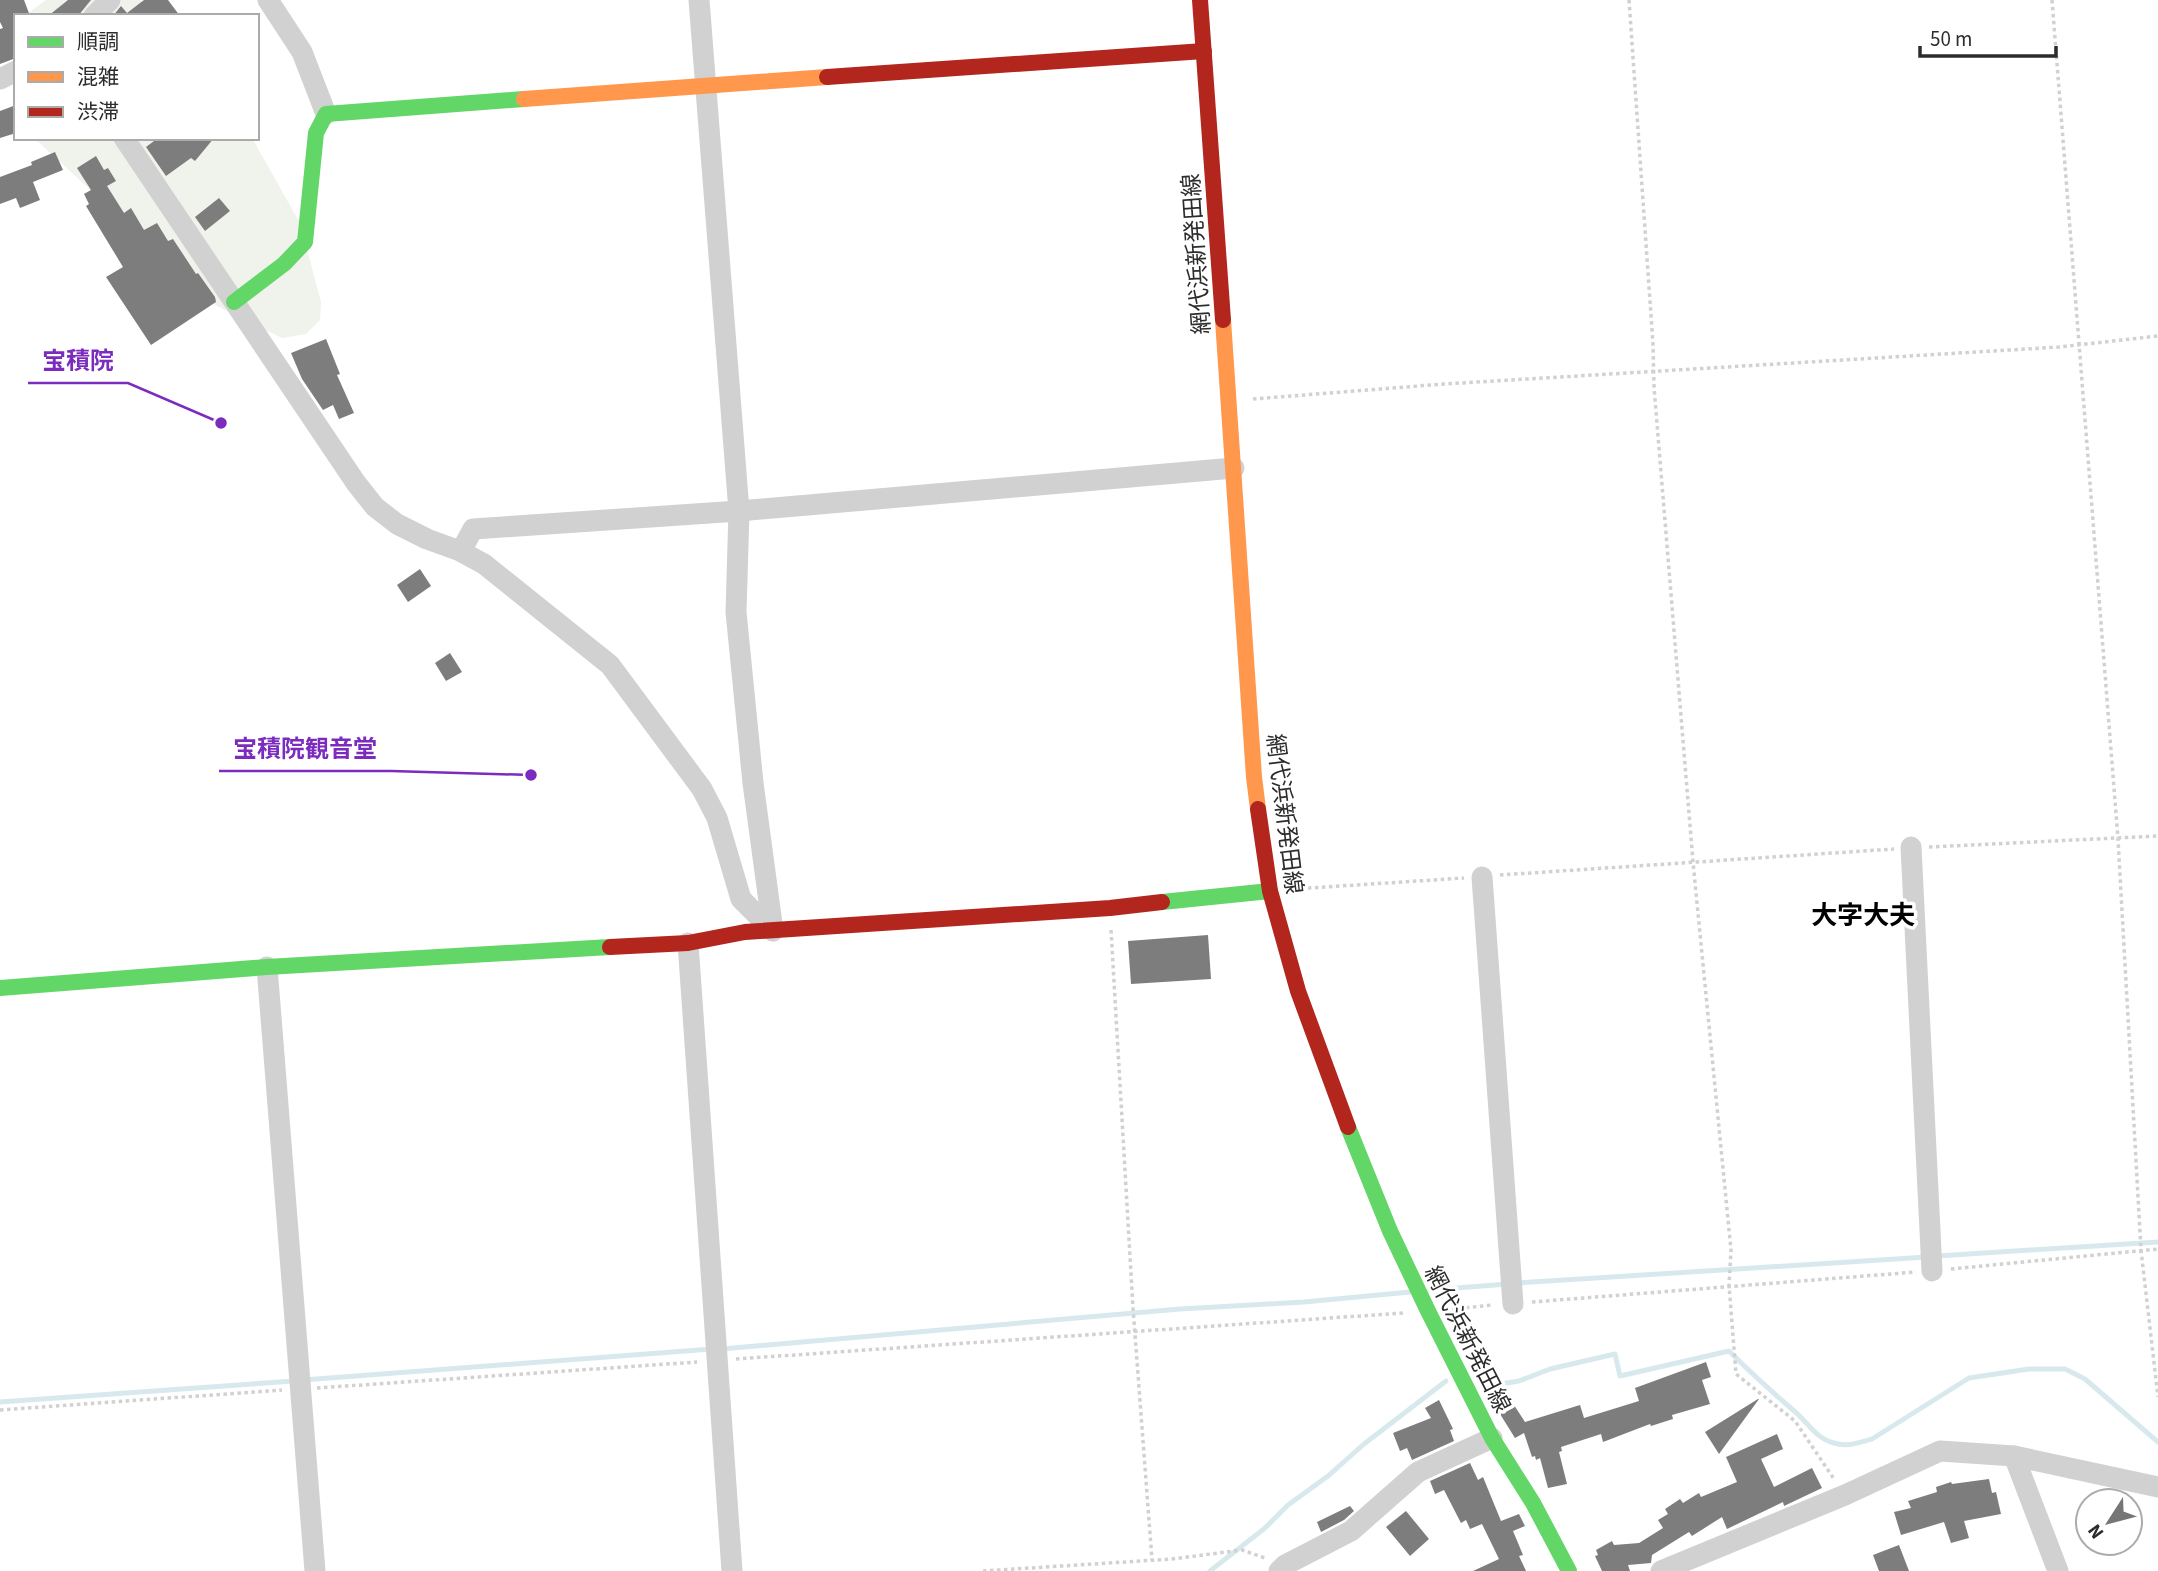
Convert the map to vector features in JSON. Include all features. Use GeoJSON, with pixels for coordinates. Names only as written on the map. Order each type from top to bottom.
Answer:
{"type":"FeatureCollection","features":[{"type":"Feature","properties":{"kind":"street"},"geometry":{"type":"LineString","coordinates":[[95,14],[110,0]]}},
{"type":"Feature","properties":{"kind":"street"},"geometry":{"type":"LineString","coordinates":[[234,302],[284,264],[305,242],[316,133],[326,114],[302,52],[268,0]]}},
{"type":"Feature","properties":{"kind":"street"},"geometry":{"type":"LineString","coordinates":[[699,0],[740,511],[737,612],[753,783],[774,931]]}},
{"type":"Feature","properties":{"kind":"street","name":"網代浜新発田線"},"geometry":{"type":"LineString","coordinates":[[1200,0],[1230,401],[1254,777],[1270,891],[1298,991],[1334,1093],[1390,1231],[1492,1438],[1533,1503],[1569,1571]]}},
{"type":"Feature","properties":{"kind":"street"},"geometry":{"type":"LineString","coordinates":[[326,114],[1204,51]]}},
{"type":"Feature","properties":{"kind":"street"},"geometry":{"type":"LineString","coordinates":[[125,140],[356,483],[375,507],[397,524],[426,539],[461,551],[484,564],[610,665],[702,789],[717,818],[741,899],[774,931]]}},
{"type":"Feature","properties":{"kind":"street"},"geometry":{"type":"LineString","coordinates":[[461,551],[473,529],[740,511],[1234,468]]}},
{"type":"Feature","properties":{"kind":"street"},"geometry":{"type":"LineString","coordinates":[[1911,847],[1932,1271]]}},
{"type":"Feature","properties":{"kind":"street"},"geometry":{"type":"LineString","coordinates":[[1482,877],[1513,1304]]}},
{"type":"Feature","properties":{"kind":"street"},"geometry":{"type":"LineString","coordinates":[[0,988],[267,967],[688,943],[745,932],[1110,908],[1270,891]]}},
{"type":"Feature","properties":{"kind":"street"},"geometry":{"type":"LineString","coordinates":[[688,943],[732,1571]]}},
{"type":"Feature","properties":{"kind":"street"},"geometry":{"type":"LineString","coordinates":[[267,967],[315,1571]]}},
{"type":"Feature","properties":{"kind":"street"},"geometry":{"type":"LineString","coordinates":[[1282,1568],[1351,1531],[1418,1472],[1492,1438]]}},
{"type":"Feature","properties":{"kind":"street"},"geometry":{"type":"LineString","coordinates":[[1661,1571],[1845,1495],[1940,1451],[2014,1456],[2158,1487]]}},
{"type":"Feature","properties":{"kind":"street"},"geometry":{"type":"LineString","coordinates":[[2014,1456],[2058,1571]]}},
{"type":"Feature","properties":{"kind":"path"},"geometry":{"type":"LineString","coordinates":[[1629,0],[1653,372],[1693,862],[1731,1250],[1729,1285],[1736,1374],[1795,1421],[1845,1495]]}},
{"type":"Feature","properties":{"kind":"path"},"geometry":{"type":"LineString","coordinates":[[2052,0],[2118,839],[2141,1250],[2158,1397]]}},
{"type":"Feature","properties":{"kind":"path"},"geometry":{"type":"LineString","coordinates":[[1230,401],[1444,384],[2080,344],[2158,336]]}},
{"type":"Feature","properties":{"kind":"path"},"geometry":{"type":"LineString","coordinates":[[1270,891],[1911,847],[2158,836]]}},
{"type":"Feature","properties":{"kind":"path"},"geometry":{"type":"LineString","coordinates":[[1110,908],[1133,1308],[1152,1560]]}},
{"type":"Feature","properties":{"kind":"path"},"geometry":{"type":"LineString","coordinates":[[1428,1311],[1729,1285],[1932,1271],[2158,1249]]}},
{"type":"Feature","properties":{"kind":"path"},"geometry":{"type":"LineString","coordinates":[[983,1571],[1152,1560],[1242,1550],[1282,1568]]}},
{"type":"Feature","properties":{"kind":"shaded area"},"geometry":{"type":"Polygon","coordinates":[[[46,0],[140,0],[151,14],[27,14],[46,0]]]}},
{"type":"Feature","properties":{"kind":"shaded area"},"geometry":{"type":"Polygon","coordinates":[[[36,140],[253,140],[300,223],[321,302],[320,320],[306,334],[282,338],[217,306],[36,140]]]}},
{"type":"Feature","properties":{"kind":"building"},"geometry":{"type":"Polygon","coordinates":[[[0,0],[24,0],[29,14],[14,14],[14,59],[0,64],[0,29],[3,28],[0,22],[0,0]]]}},
{"type":"Feature","properties":{"kind":"building"},"geometry":{"type":"Polygon","coordinates":[[[68,0],[91,0],[80,14],[50,14],[68,0]]]}},
{"type":"Feature","properties":{"kind":"building"},"geometry":{"type":"Polygon","coordinates":[[[144,0],[168,0],[178,14],[115,14],[121,6],[127,13],[144,0]]]}},
{"type":"Feature","properties":{"kind":"building"},"geometry":{"type":"Polygon","coordinates":[[[14,106],[14,134],[0,138],[0,111],[14,106]]]}},
{"type":"Feature","properties":{"kind":"building"},"geometry":{"type":"Polygon","coordinates":[[[155,140],[212,140],[195,161],[191,158],[166,176],[146,147],[155,140]]]}},
{"type":"Feature","properties":{"kind":"building"},"geometry":{"type":"Polygon","coordinates":[[[55,152],[63,170],[33,182],[40,200],[20,208],[16,198],[0,204],[0,177],[32,165],[31,162],[55,152]]]}},
{"type":"Feature","properties":{"kind":"building"},"geometry":{"type":"Polygon","coordinates":[[[96,156],[104,170],[108,168],[116,181],[107,186],[124,213],[131,208],[144,230],[157,223],[168,241],[173,239],[215,297],[216,302],[151,345],[106,277],[123,267],[86,206],[89,204],[84,194],[91,190],[77,168],[96,156]]]}},
{"type":"Feature","properties":{"kind":"building"},"geometry":{"type":"Polygon","coordinates":[[[219,198],[230,211],[205,231],[195,217],[219,198]]]}},
{"type":"Feature","properties":{"kind":"building"},"geometry":{"type":"Polygon","coordinates":[[[326,339],[340,374],[337,375],[354,413],[339,419],[333,405],[323,410],[302,379],[291,353],[326,339]]]}},
{"type":"Feature","properties":{"kind":"building"},"geometry":{"type":"Polygon","coordinates":[[[420,569],[431,586],[408,602],[397,585],[420,569]]]}},
{"type":"Feature","properties":{"kind":"building"},"geometry":{"type":"Polygon","coordinates":[[[450,653],[462,672],[446,681],[435,663],[450,653]]]}},
{"type":"Feature","properties":{"kind":"building"},"geometry":{"type":"Polygon","coordinates":[[[1208,935],[1211,979],[1131,984],[1128,941],[1208,935]]]}},
{"type":"Feature","properties":{"kind":"building"},"geometry":{"type":"Polygon","coordinates":[[[1706,1362],[1711,1377],[1702,1380],[1710,1404],[1672,1415],[1673,1419],[1651,1426],[1650,1424],[1603,1442],[1601,1434],[1561,1447],[1562,1451],[1559,1452],[1567,1484],[1548,1488],[1540,1458],[1536,1460],[1535,1456],[1532,1457],[1524,1433],[1515,1438],[1500,1414],[1514,1405],[1525,1422],[1580,1405],[1584,1418],[1639,1401],[1635,1388],[1706,1362]]]}},
{"type":"Feature","properties":{"kind":"building"},"geometry":{"type":"Polygon","coordinates":[[[1759,1399],[1719,1454],[1705,1432],[1759,1399]]]}},
{"type":"Feature","properties":{"kind":"building"},"geometry":{"type":"Polygon","coordinates":[[[1439,1400],[1453,1429],[1450,1430],[1454,1441],[1412,1460],[1407,1448],[1400,1451],[1393,1433],[1431,1418],[1425,1408],[1439,1400]]]}},
{"type":"Feature","properties":{"kind":"building"},"geometry":{"type":"Polygon","coordinates":[[[1777,1434],[1783,1449],[1761,1459],[1774,1487],[1812,1468],[1822,1488],[1784,1506],[1783,1502],[1727,1529],[1722,1517],[1692,1536],[1689,1532],[1652,1555],[1651,1563],[1628,1565],[1630,1571],[1602,1571],[1595,1556],[1598,1555],[1596,1550],[1612,1541],[1614,1545],[1639,1543],[1663,1528],[1658,1520],[1668,1514],[1665,1509],[1680,1499],[1683,1503],[1699,1493],[1701,1497],[1737,1482],[1726,1457],[1777,1434]]]}},
{"type":"Feature","properties":{"kind":"building"},"geometry":{"type":"Polygon","coordinates":[[[1470,1463],[1478,1480],[1483,1477],[1501,1521],[1519,1514],[1525,1526],[1513,1531],[1526,1571],[1473,1571],[1499,1559],[1482,1524],[1470,1529],[1466,1520],[1461,1523],[1444,1490],[1435,1494],[1430,1481],[1470,1463]]]}},
{"type":"Feature","properties":{"kind":"building"},"geometry":{"type":"Polygon","coordinates":[[[1989,1479],[1992,1493],[1996,1492],[2001,1514],[1964,1521],[1969,1538],[1951,1543],[1944,1522],[1901,1535],[1894,1512],[1911,1508],[1908,1501],[1937,1492],[1936,1487],[1951,1482],[1989,1479]]]}},
{"type":"Feature","properties":{"kind":"building"},"geometry":{"type":"Polygon","coordinates":[[[1350,1506],[1354,1511],[1344,1520],[1321,1532],[1317,1522],[1350,1506]]]}},
{"type":"Feature","properties":{"kind":"building"},"geometry":{"type":"Polygon","coordinates":[[[1406,1511],[1429,1539],[1410,1556],[1386,1527],[1406,1511]]]}},
{"type":"Feature","properties":{"kind":"building"},"geometry":{"type":"Polygon","coordinates":[[[1899,1545],[1909,1571],[1879,1571],[1873,1555],[1899,1545]]]}},
{"type":"Feature","properties":{"kind":"waterway"},"geometry":{"type":"LineString","coordinates":[[1937,1256],[2158,1242]]}},
{"type":"Feature","properties":{"kind":"waterway"},"geometry":{"type":"LineString","coordinates":[[1517,1283],[1927,1257]]}},
{"type":"Feature","properties":{"kind":"waterway"},"geometry":{"type":"LineString","coordinates":[[1430,1290],[1508,1284]]}},
{"type":"Feature","properties":{"kind":"waterway"},"geometry":{"type":"LineString","coordinates":[[722,1349],[1410,1292]]}},
{"type":"Feature","properties":{"kind":"waterway"},"geometry":{"type":"LineString","coordinates":[[303,1380],[712,1349]]}},
{"type":"Feature","properties":{"kind":"waterway"},"geometry":{"type":"LineString","coordinates":[[1474,1367],[1501,1384],[1615,1354],[1620,1376],[1729,1351],[1817,1434],[1827,1441],[1844,1445],[1872,1439],[1969,1378],[2029,1369],[2065,1369],[2085,1379],[2158,1442]]}},
{"type":"Feature","properties":{"kind":"waterway"},"geometry":{"type":"LineString","coordinates":[[0,1402],[294,1381]]}},
{"type":"Feature","properties":{"kind":"waterway"},"geometry":{"type":"LineString","coordinates":[[1210,1571],[1265,1528],[1288,1505],[1446,1381]]}},
{"type":"Feature","properties":{"kind":"traffic: fast"},"geometry":{"type":"LineString","coordinates":[[234,302],[284,264],[305,242],[316,133],[326,114],[524,99]]}},
{"type":"Feature","properties":{"kind":"traffic: fast"},"geometry":{"type":"LineString","coordinates":[[1162,902],[1270,891]]}},
{"type":"Feature","properties":{"kind":"traffic: fast"},"geometry":{"type":"LineString","coordinates":[[0,988],[267,967],[610,947]]}},
{"type":"Feature","properties":{"kind":"traffic: fast"},"geometry":{"type":"LineString","coordinates":[[1348,1127],[1390,1231],[1428,1311],[1492,1438],[1533,1503],[1569,1571]]}},
{"type":"Feature","properties":{"kind":"traffic: slow"},"geometry":{"type":"LineString","coordinates":[[524,99],[827,77]]}},
{"type":"Feature","properties":{"kind":"traffic: slow"},"geometry":{"type":"LineString","coordinates":[[1223,320],[1258,809]]}},
{"type":"Feature","properties":{"kind":"traffic: jam"},"geometry":{"type":"LineString","coordinates":[[1200,0],[1223,320]]}},
{"type":"Feature","properties":{"kind":"traffic: jam"},"geometry":{"type":"LineString","coordinates":[[827,77],[1204,51]]}},
{"type":"Feature","properties":{"kind":"traffic: jam"},"geometry":{"type":"LineString","coordinates":[[1258,809],[1270,891],[1298,991],[1348,1127]]}},
{"type":"Feature","properties":{"kind":"traffic: jam"},"geometry":{"type":"LineString","coordinates":[[610,947],[688,943],[745,932],[1110,908],[1162,902]]}},
{"type":"Feature","properties":{"kind":"place","name":"宝積院"},"geometry":{"type":"Point","coordinates":[221,423]}},
{"type":"Feature","properties":{"kind":"place","name":"宝積院観音堂"},"geometry":{"type":"Point","coordinates":[531,775]}},
{"type":"Feature","properties":{"kind":"district","name":"大字大夫"},"geometry":{"type":"Point","coordinates":[1863,915]}}]}
